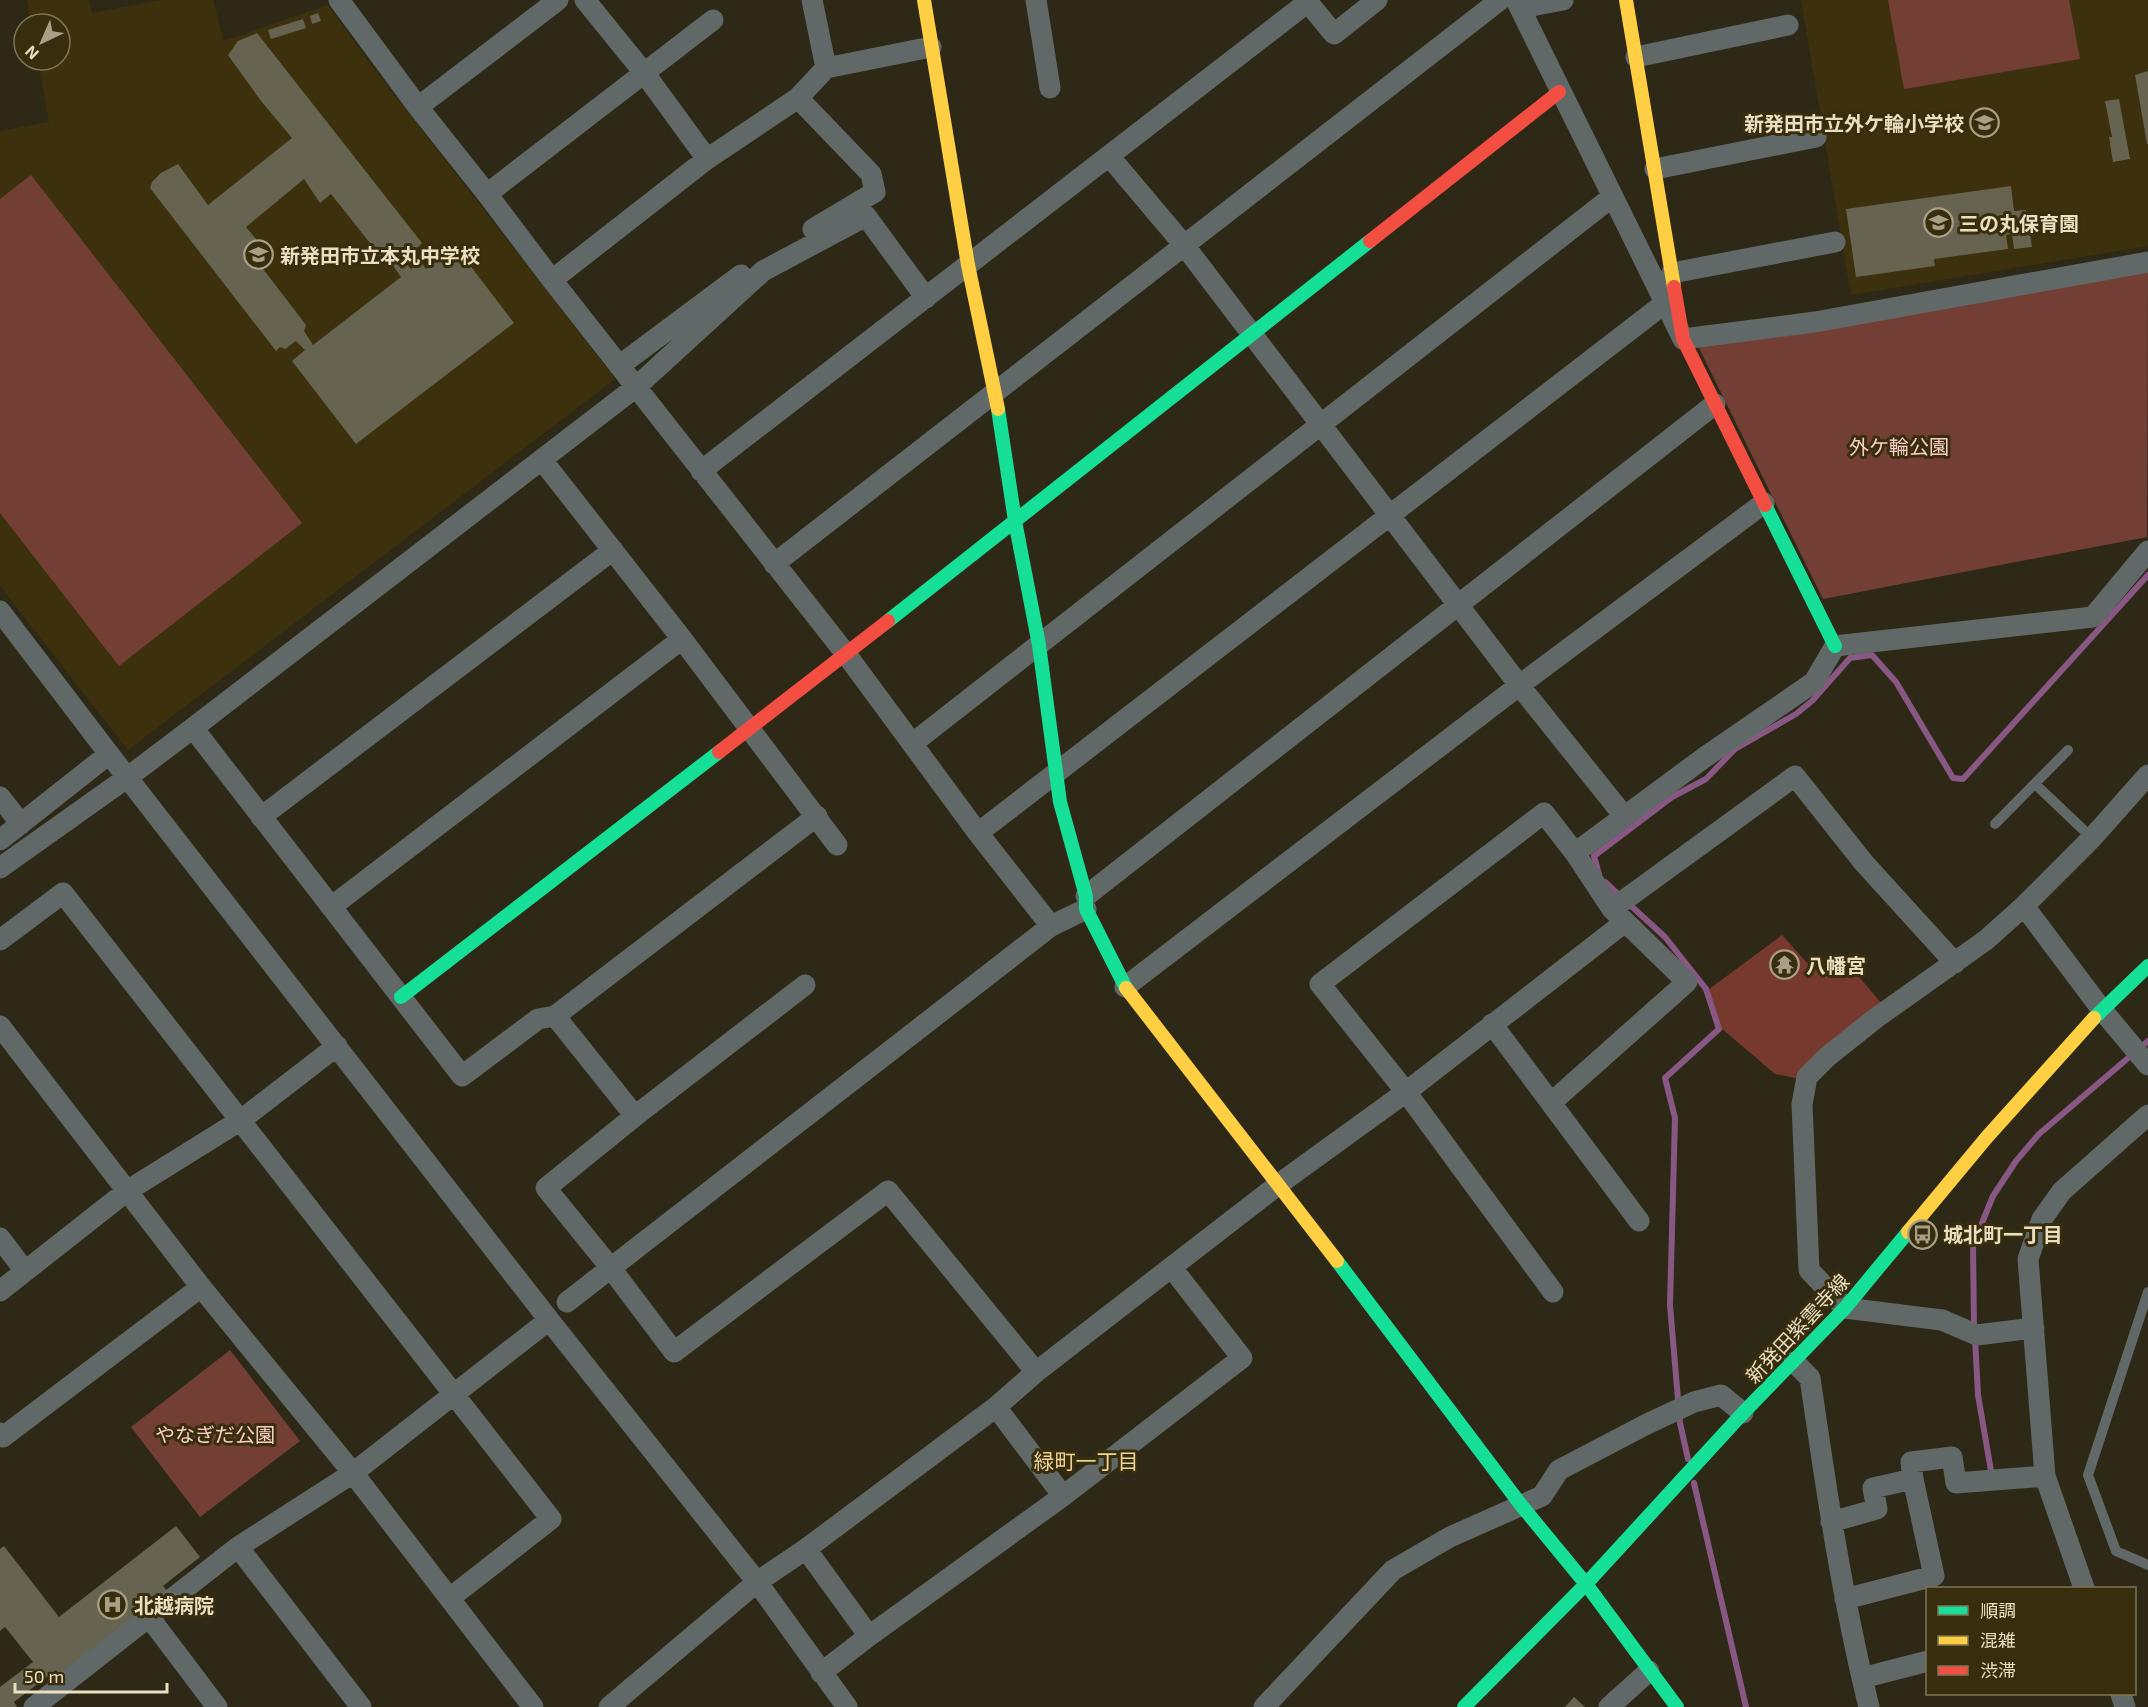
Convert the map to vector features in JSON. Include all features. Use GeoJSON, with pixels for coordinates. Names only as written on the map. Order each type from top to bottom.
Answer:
{"type":"FeatureCollection","features":[{"type":"Feature","properties":{"kind":"street"},"geometry":{"type":"LineString","coordinates":[[418,107],[558,0]]}},
{"type":"Feature","properties":{"kind":"street"},"geometry":{"type":"LineString","coordinates":[[585,0],[645,74],[706,159]]}},
{"type":"Feature","properties":{"kind":"street"},"geometry":{"type":"LineString","coordinates":[[812,0],[826,68]]}},
{"type":"Feature","properties":{"kind":"street"},"geometry":{"type":"LineString","coordinates":[[924,0],[968,265],[995,392],[1015,521],[1039,645],[1060,802],[1086,903],[1125,987],[1279,1184],[1521,1505],[1586,1584],[1677,1707]]}},
{"type":"Feature","properties":{"kind":"street"},"geometry":{"type":"LineString","coordinates":[[1036,0],[1050,88]]}},
{"type":"Feature","properties":{"kind":"street"},"geometry":{"type":"LineString","coordinates":[[701,471],[1307,1],[1334,34],[1377,0]]}},
{"type":"Feature","properties":{"kind":"street"},"geometry":{"type":"LineString","coordinates":[[774,564],[1184,245],[1512,3],[1563,0]]}},
{"type":"Feature","properties":{"kind":"street"},"geometry":{"type":"LineString","coordinates":[[1626,0],[1683,339]]}},
{"type":"Feature","properties":{"kind":"street"},"geometry":{"type":"LineString","coordinates":[[346,3],[418,107],[846,654],[978,833],[1051,926]]}},
{"type":"Feature","properties":{"kind":"street"},"geometry":{"type":"LineString","coordinates":[[1512,3],[1612,197],[1835,646]]}},
{"type":"Feature","properties":{"kind":"street"},"geometry":{"type":"LineString","coordinates":[[487,194],[713,20]]}},
{"type":"Feature","properties":{"kind":"street"},"geometry":{"type":"LineString","coordinates":[[1636,57],[1788,25]]}},
{"type":"Feature","properties":{"kind":"street"},"geometry":{"type":"LineString","coordinates":[[552,280],[706,159],[798,98],[826,68],[931,47]]}},
{"type":"Feature","properties":{"kind":"street"},"geometry":{"type":"LineString","coordinates":[[401,997],[846,654],[1559,92]]}},
{"type":"Feature","properties":{"kind":"street"},"geometry":{"type":"LineString","coordinates":[[619,366],[762,259],[875,192],[871,174],[798,98]]}},
{"type":"Feature","properties":{"kind":"street"},"geometry":{"type":"LineString","coordinates":[[1654,169],[1816,137]]}},
{"type":"Feature","properties":{"kind":"street"},"geometry":{"type":"LineString","coordinates":[[1109,156],[1184,245],[1519,685],[1624,816]]}},
{"type":"Feature","properties":{"kind":"street"},"geometry":{"type":"LineString","coordinates":[[913,743],[1612,197]]}},
{"type":"Feature","properties":{"kind":"street"},"geometry":{"type":"LineString","coordinates":[[0,868],[193,728],[636,387],[763,271],[866,216],[926,298]]}},
{"type":"Feature","properties":{"kind":"street"},"geometry":{"type":"LineString","coordinates":[[1672,273],[1834,242]]}},
{"type":"Feature","properties":{"kind":"street"},"geometry":{"type":"LineString","coordinates":[[1683,339],[1815,322],[2148,262]]}},
{"type":"Feature","properties":{"kind":"street"},"geometry":{"type":"LineString","coordinates":[[978,833],[1665,303]]}},
{"type":"Feature","properties":{"kind":"street"},"geometry":{"type":"LineString","coordinates":[[567,1302],[1051,926],[1086,903],[1458,605],[1715,404]]}},
{"type":"Feature","properties":{"kind":"street"},"geometry":{"type":"LineString","coordinates":[[542,460],[682,639],[837,845]]}},
{"type":"Feature","properties":{"kind":"street"},"geometry":{"type":"LineString","coordinates":[[1125,987],[1519,685],[1764,503]]}},
{"type":"Feature","properties":{"kind":"street"},"geometry":{"type":"LineString","coordinates":[[261,817],[613,550]]}},
{"type":"Feature","properties":{"kind":"street"},"geometry":{"type":"LineString","coordinates":[[1835,646],[2092,617],[2148,551]]}},
{"type":"Feature","properties":{"kind":"street"},"geometry":{"type":"LineString","coordinates":[[0,611],[549,1320],[757,1582],[847,1707]]}},
{"type":"Feature","properties":{"kind":"street"},"geometry":{"type":"LineString","coordinates":[[331,907],[682,639]]}},
{"type":"Feature","properties":{"kind":"street"},"geometry":{"type":"LineString","coordinates":[[1575,852],[1814,682],[1835,646]]}},
{"type":"Feature","properties":{"kind":"street"},"geometry":{"type":"LineString","coordinates":[[193,728],[462,1076],[538,1019],[555,1016],[817,816]]}},
{"type":"Feature","properties":{"kind":"street"},"geometry":{"type":"LineString","coordinates":[[0,840],[109,754]]}},
{"type":"Feature","properties":{"kind":"street"},"geometry":{"type":"LineString","coordinates":[[2034,1328],[1977,1335],[1942,1320],[1845,1308],[1809,1270],[1802,1104],[1807,1077],[1827,1057],[1876,1018],[1955,963],[2024,906],[2092,838],[2148,775]]}},
{"type":"Feature","properties":{"kind":"street"},"geometry":{"type":"LineString","coordinates":[[609,1707],[631,1701],[757,1582],[806,1549],[996,1407],[1036,1372],[1279,1184],[1406,1092],[1492,1024],[1619,915],[1795,776],[1864,863],[1955,963]]}},
{"type":"Feature","properties":{"kind":"street"},"geometry":{"type":"LineString","coordinates":[[0,797],[21,824]]}},
{"type":"Feature","properties":{"kind":"street"},"geometry":{"type":"LineString","coordinates":[[1552,1102],[1687,982],[1619,915],[1575,852],[1544,813],[1320,984],[1406,1092],[1553,1292]]}},
{"type":"Feature","properties":{"kind":"street"},"geometry":{"type":"LineString","coordinates":[[0,940],[63,893],[551,1519],[450,1598]]}},
{"type":"Feature","properties":{"kind":"street"},"geometry":{"type":"LineString","coordinates":[[2024,906],[2148,1065]]}},
{"type":"Feature","properties":{"kind":"street","name":"新発田紫雲寺線"},"geometry":{"type":"LineString","coordinates":[[1464,1707],[1586,1584],[1743,1413],[1845,1308],[1987,1137],[2103,1010],[2148,966]]}},
{"type":"Feature","properties":{"kind":"street"},"geometry":{"type":"LineString","coordinates":[[805,985],[546,1188],[610,1267],[674,1352],[888,1191],[1036,1372]]}},
{"type":"Feature","properties":{"kind":"street"},"geometry":{"type":"LineString","coordinates":[[555,1016],[635,1116]]}},
{"type":"Feature","properties":{"kind":"street"},"geometry":{"type":"LineString","coordinates":[[1492,1024],[1638,1221]]}},
{"type":"Feature","properties":{"kind":"street"},"geometry":{"type":"LineString","coordinates":[[0,1026],[201,1287],[353,1473],[533,1707]]}},
{"type":"Feature","properties":{"kind":"street"},"geometry":{"type":"LineString","coordinates":[[0,1291],[127,1191],[242,1120],[337,1046]]}},
{"type":"Feature","properties":{"kind":"street"},"geometry":{"type":"LineString","coordinates":[[2084,1587],[2045,1476],[2028,1259],[2042,1219],[2062,1191],[2148,1115]]}},
{"type":"Feature","properties":{"kind":"street"},"geometry":{"type":"LineString","coordinates":[[0,1238],[25,1271]]}},
{"type":"Feature","properties":{"kind":"street"},"geometry":{"type":"LineString","coordinates":[[821,1673],[1063,1496],[1242,1358],[1172,1268]]}},
{"type":"Feature","properties":{"kind":"street"},"geometry":{"type":"LineString","coordinates":[[0,1433],[3,1437],[201,1287]]}},
{"type":"Feature","properties":{"kind":"street"},"geometry":{"type":"LineString","coordinates":[[34,1707],[238,1547],[353,1473],[549,1320]]}},
{"type":"Feature","properties":{"kind":"street"},"geometry":{"type":"LineString","coordinates":[[1794,1362],[1810,1378],[1831,1522],[1869,1707]]}},
{"type":"Feature","properties":{"kind":"street"},"geometry":{"type":"LineString","coordinates":[[1264,1707],[1393,1570],[1450,1537],[1542,1496],[1559,1470],[1694,1402],[1720,1395],[1743,1413]]}},
{"type":"Feature","properties":{"kind":"street"},"geometry":{"type":"LineString","coordinates":[[996,1407],[1063,1496]]}},
{"type":"Feature","properties":{"kind":"street"},"geometry":{"type":"LineString","coordinates":[[1845,1599],[1934,1576],[1911,1462],[1952,1457],[1956,1483],[2045,1476]]}},
{"type":"Feature","properties":{"kind":"street"},"geometry":{"type":"LineString","coordinates":[[1831,1522],[1877,1509],[1873,1488],[1913,1479]]}},
{"type":"Feature","properties":{"kind":"street"},"geometry":{"type":"LineString","coordinates":[[238,1547],[362,1707]]}},
{"type":"Feature","properties":{"kind":"street"},"geometry":{"type":"LineString","coordinates":[[806,1549],[869,1636]]}},
{"type":"Feature","properties":{"kind":"street"},"geometry":{"type":"LineString","coordinates":[[149,1617],[217,1707]]}},
{"type":"Feature","properties":{"kind":"street"},"geometry":{"type":"LineString","coordinates":[[1862,1677],[1926,1661]]}},
{"type":"Feature","properties":{"kind":"street"},"geometry":{"type":"LineString","coordinates":[[1609,1707],[1649,1671]]}},
{"type":"Feature","properties":{"kind":"lane"},"geometry":{"type":"LineString","coordinates":[[1995,824],[2068,750]]}},
{"type":"Feature","properties":{"kind":"lane"},"geometry":{"type":"LineString","coordinates":[[2035,784],[2092,838]]}},
{"type":"Feature","properties":{"kind":"lane"},"geometry":{"type":"LineString","coordinates":[[2148,1292],[2088,1475],[2116,1551],[2148,1565]]}},
{"type":"Feature","properties":{"kind":"shaded area","name":"新発田市立本丸中学校"},"geometry":{"type":"Polygon","coordinates":[[[27,0],[89,0],[92,13],[161,0],[213,0],[224,41],[328,5],[368,61],[615,379],[128,750],[0,586],[0,131],[49,122],[40,72],[72,72],[72,12],[29,12],[27,0]]]}},
{"type":"Feature","properties":{"kind":"shaded area","name":"新発田市立外ケ輪小学校"},"geometry":{"type":"Polygon","coordinates":[[[1801,0],[2148,0],[2148,246],[1851,295],[1801,0]]]}},
{"type":"Feature","properties":{"kind":"shaded area"},"geometry":{"type":"Polygon","coordinates":[[[1782,935],[1807,963],[1817,955],[1829,967],[1843,958],[1888,1011],[1800,1079],[1775,1074],[1721,1028],[1708,990],[1782,935]]]}},
{"type":"Feature","properties":{"kind":"green space"},"geometry":{"type":"Polygon","coordinates":[[[1888,0],[2069,0],[2080,59],[1904,89],[1888,0]]]}},
{"type":"Feature","properties":{"kind":"green space"},"geometry":{"type":"Polygon","coordinates":[[[31,175],[302,523],[119,666],[0,513],[0,199],[31,175]]]}},
{"type":"Feature","properties":{"kind":"green space","name":"外ケ輪公園"},"geometry":{"type":"Polygon","coordinates":[[[2148,270],[2147,537],[1823,599],[1695,340],[2148,270]]]}},
{"type":"Feature","properties":{"kind":"green space","name":"やなぎだ公園"},"geometry":{"type":"Polygon","coordinates":[[[230,1350],[300,1441],[200,1517],[131,1427],[230,1350]]]}},
{"type":"Feature","properties":{"kind":"building"},"geometry":{"type":"Polygon","coordinates":[[[318,13],[321,21],[312,24],[310,16],[318,13]]]}},
{"type":"Feature","properties":{"kind":"building"},"geometry":{"type":"Polygon","coordinates":[[[303,19],[306,28],[271,39],[268,30],[303,19]]]}},
{"type":"Feature","properties":{"kind":"building"},"geometry":{"type":"Polygon","coordinates":[[[257,33],[422,243],[404,261],[411,269],[421,262],[426,269],[456,247],[514,323],[356,444],[292,361],[305,350],[296,341],[285,349],[280,347],[276,351],[150,188],[152,182],[161,173],[178,164],[208,205],[292,138],[261,101],[228,55],[238,41],[257,33]],[[304,179],[246,227],[261,245],[251,253],[306,325],[304,331],[313,345],[401,277],[394,267],[389,267],[331,194],[320,203],[304,179]]]}},
{"type":"Feature","properties":{"kind":"building"},"geometry":{"type":"Polygon","coordinates":[[[2148,71],[2148,144],[2147,144],[2135,75],[2148,71]]]}},
{"type":"Feature","properties":{"kind":"building"},"geometry":{"type":"Polygon","coordinates":[[[2119,99],[2130,159],[2113,162],[2109,137],[2112,137],[2105,101],[2119,99]]]}},
{"type":"Feature","properties":{"kind":"building","name":"三の丸保育園"},"geometry":{"type":"Polygon","coordinates":[[[2011,186],[2014,211],[2026,210],[2032,247],[2014,249],[2012,234],[2006,235],[2008,249],[1934,259],[1935,266],[1856,277],[1846,209],[2011,186]]]}},
{"type":"Feature","properties":{"kind":"building","name":"北越病院"},"geometry":{"type":"Polygon","coordinates":[[[176,1526],[200,1557],[163,1586],[168,1592],[61,1676],[56,1670],[14,1702],[17,1707],[0,1707],[0,1687],[33,1662],[5,1627],[0,1631],[0,1549],[4,1546],[59,1617],[176,1526]]]}},
{"type":"Feature","properties":{"kind":"building"},"geometry":{"type":"Polygon","coordinates":[[[1574,1697],[1585,1707],[1565,1707],[1574,1697]]]}},
{"type":"Feature","properties":{"kind":"waterway"},"geometry":{"type":"LineString","coordinates":[[1599,874],[1594,856],[1672,797],[1706,779],[1735,749],[1796,714],[1812,701],[1850,658],[1872,655],[1896,682],[1953,778],[1963,779],[2148,575]]}},
{"type":"Feature","properties":{"kind":"waterway"},"geometry":{"type":"LineString","coordinates":[[1605,882],[1665,937],[1706,989],[1719,1029],[1665,1078],[1675,1118],[1670,1305],[1680,1423],[1688,1459]]}},
{"type":"Feature","properties":{"kind":"waterway"},"geometry":{"type":"LineString","coordinates":[[1974,1328],[1973,1245],[1993,1196],[2016,1161],[2039,1134],[2148,1041]]}},
{"type":"Feature","properties":{"kind":"waterway"},"geometry":{"type":"LineString","coordinates":[[1975,1338],[1978,1395],[1991,1471]]}},
{"type":"Feature","properties":{"kind":"waterway"},"geometry":{"type":"LineString","coordinates":[[1694,1483],[1746,1707]]}},
{"type":"Feature","properties":{"kind":"traffic: fast"},"geometry":{"type":"LineString","coordinates":[[888,621],[1370,241]]}},
{"type":"Feature","properties":{"kind":"traffic: fast"},"geometry":{"type":"LineString","coordinates":[[998,409],[1015,521],[1039,645],[1060,802],[1086,896],[1086,909],[1126,988]]}},
{"type":"Feature","properties":{"kind":"traffic: fast"},"geometry":{"type":"LineString","coordinates":[[1765,505],[1835,646]]}},
{"type":"Feature","properties":{"kind":"traffic: fast"},"geometry":{"type":"LineString","coordinates":[[401,997],[719,752]]}},
{"type":"Feature","properties":{"kind":"traffic: fast"},"geometry":{"type":"LineString","coordinates":[[2094,1018],[2148,966]]}},
{"type":"Feature","properties":{"kind":"traffic: fast"},"geometry":{"type":"LineString","coordinates":[[1464,1707],[1586,1584],[1743,1413],[1845,1308],[1908,1232]]}},
{"type":"Feature","properties":{"kind":"traffic: fast"},"geometry":{"type":"LineString","coordinates":[[1337,1261],[1521,1505],[1586,1584],[1677,1707]]}},
{"type":"Feature","properties":{"kind":"traffic: slow"},"geometry":{"type":"LineString","coordinates":[[924,0],[968,265],[998,409]]}},
{"type":"Feature","properties":{"kind":"traffic: slow"},"geometry":{"type":"LineString","coordinates":[[1626,0],[1674,287]]}},
{"type":"Feature","properties":{"kind":"traffic: slow"},"geometry":{"type":"LineString","coordinates":[[1126,988],[1337,1261]]}},
{"type":"Feature","properties":{"kind":"traffic: slow"},"geometry":{"type":"LineString","coordinates":[[1908,1232],[1987,1137],[2094,1018]]}},
{"type":"Feature","properties":{"kind":"traffic: jam"},"geometry":{"type":"LineString","coordinates":[[1370,241],[1559,92]]}},
{"type":"Feature","properties":{"kind":"traffic: jam"},"geometry":{"type":"LineString","coordinates":[[1674,287],[1683,339],[1765,505]]}},
{"type":"Feature","properties":{"kind":"traffic: jam"},"geometry":{"type":"LineString","coordinates":[[719,752],[888,621]]}},
{"type":"Feature","properties":{"kind":"place","name":"新発田市立外ケ輪小学校"},"geometry":{"type":"Point","coordinates":[1985,123]}},
{"type":"Feature","properties":{"kind":"place","name":"三の丸保育園"},"geometry":{"type":"Point","coordinates":[1938,223]}},
{"type":"Feature","properties":{"kind":"place","name":"新発田市立本丸中学校"},"geometry":{"type":"Point","coordinates":[259,255]}},
{"type":"Feature","properties":{"kind":"place","name":"八幡宮"},"geometry":{"type":"Point","coordinates":[1785,965]}},
{"type":"Feature","properties":{"kind":"place","name":"城北町一丁目"},"geometry":{"type":"Point","coordinates":[1922,1234]}},
{"type":"Feature","properties":{"kind":"place","name":"北越病院"},"geometry":{"type":"Point","coordinates":[113,1605]}},
{"type":"Feature","properties":{"kind":"district","name":"緑町一丁目"},"geometry":{"type":"Point","coordinates":[1086,1460]}}]}
